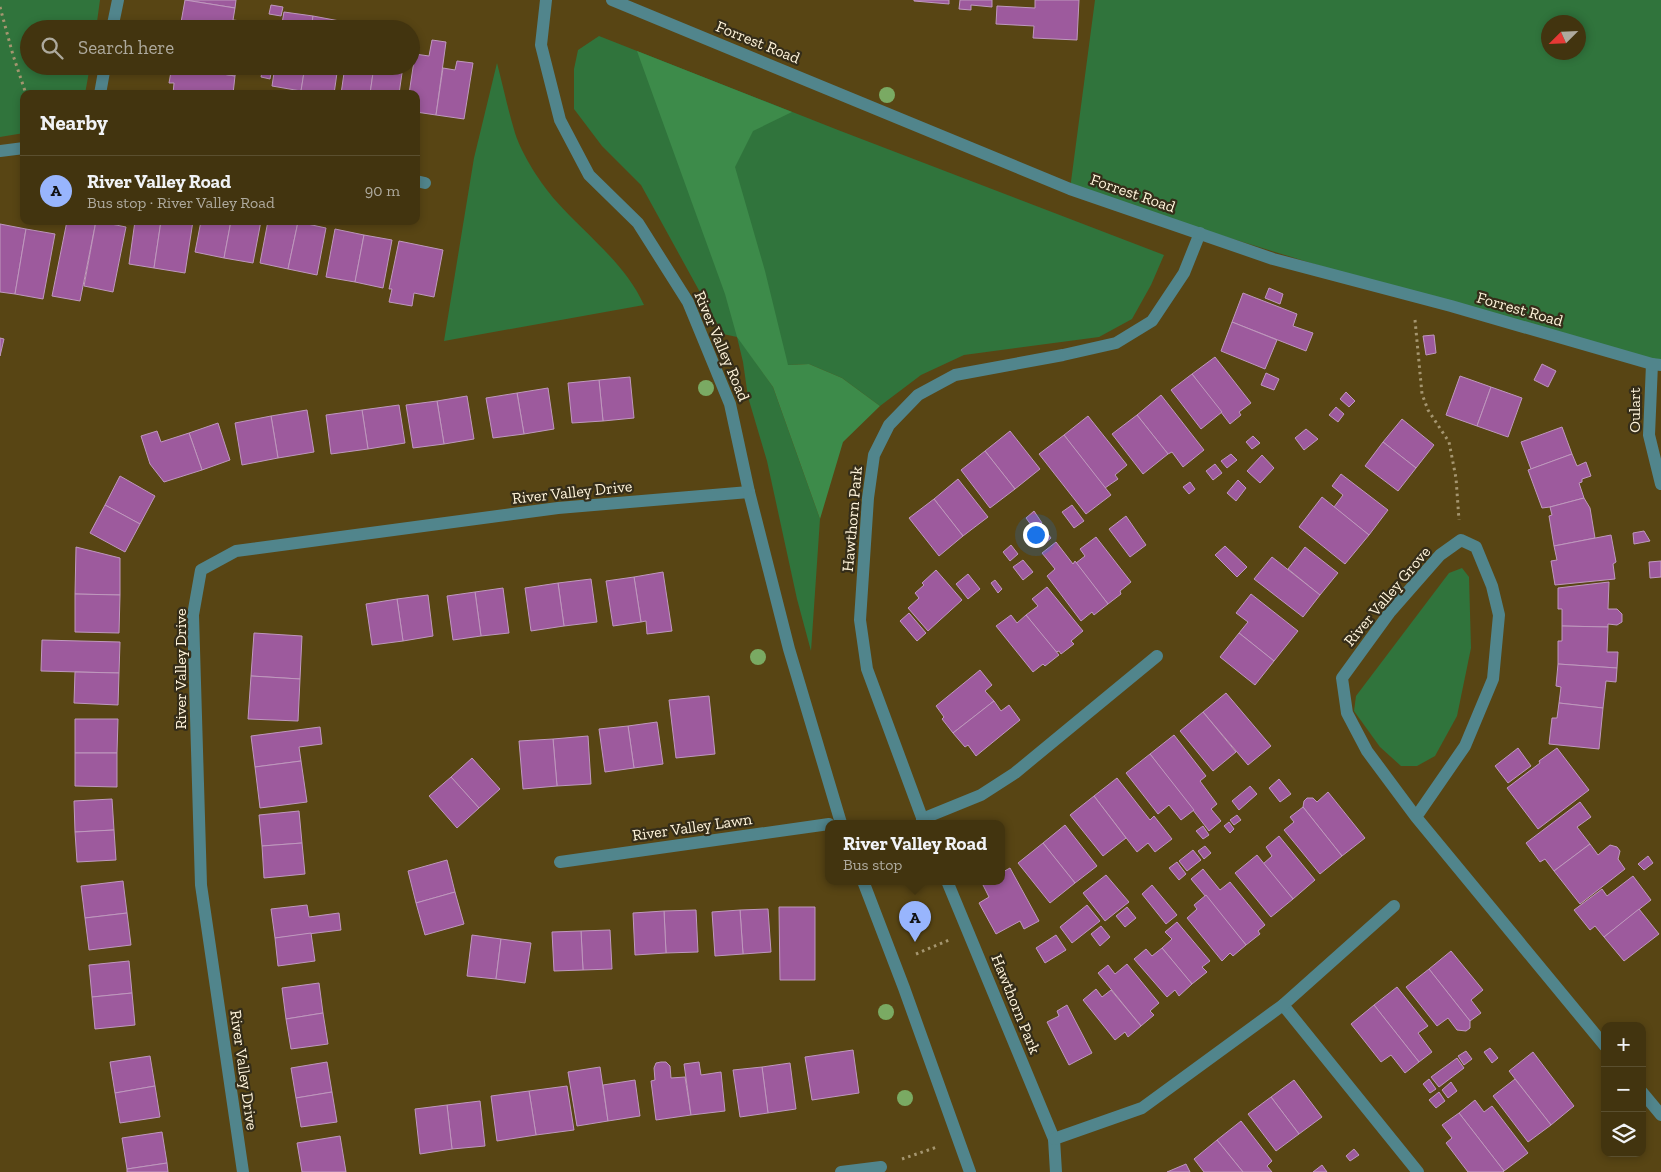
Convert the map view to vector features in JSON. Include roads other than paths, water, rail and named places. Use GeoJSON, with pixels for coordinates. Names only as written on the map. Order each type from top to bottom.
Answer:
{"type":"FeatureCollection","features":[{"type":"Feature","properties":{"kind":"street"},"geometry":{"type":"LineString","coordinates":[[114,20],[118,0]]}},
{"type":"Feature","properties":{"kind":"street","name":"River Valley Road"},"geometry":{"type":"LineString","coordinates":[[546,0],[541,45],[560,120],[590,175],[638,223],[688,302],[730,404],[749,492],[789,649],[838,820]]}},
{"type":"Feature","properties":{"kind":"street","name":"Forrest Road"},"geometry":{"type":"LineString","coordinates":[[612,0],[1070,189],[1273,259],[1656,364]]}},
{"type":"Feature","properties":{"kind":"street"},"geometry":{"type":"LineString","coordinates":[[101,90],[103,75]]}},
{"type":"Feature","properties":{"kind":"street"},"geometry":{"type":"LineString","coordinates":[[0,151],[20,148]]}},
{"type":"Feature","properties":{"kind":"street","name":"Hawthorn Park"},"geometry":{"type":"LineString","coordinates":[[923,820],[867,669],[860,620],[868,498],[874,455],[889,425],[918,395],[955,375],[1116,343],[1152,321],[1184,273],[1200,233]]}},
{"type":"Feature","properties":{"kind":"street","name":"Oulart"},"geometry":{"type":"LineString","coordinates":[[1656,364],[1649,435],[1661,484]]}},
{"type":"Feature","properties":{"kind":"street","name":"River Valley Drive"},"geometry":{"type":"LineString","coordinates":[[243,1172],[201,885],[193,615],[201,570],[236,551],[558,508],[749,492]]}},
{"type":"Feature","properties":{"kind":"street","name":"River Valley Grove"},"geometry":{"type":"LineString","coordinates":[[1416,817],[1465,746],[1493,679],[1499,615],[1497,605],[1492,586],[1476,547],[1461,540],[1440,555],[1396,605],[1342,678],[1347,713],[1367,751],[1416,817],[1601,1041]]}},
{"type":"Feature","properties":{"kind":"street","name":"Hawthorn Park"},"geometry":{"type":"LineString","coordinates":[[925,820],[981,795],[1015,773],[1157,656]]}},
{"type":"Feature","properties":{"kind":"street","name":"River Valley Lawn"},"geometry":{"type":"LineString","coordinates":[[560,862],[825,825]]}},
{"type":"Feature","properties":{"kind":"street"},"geometry":{"type":"LineString","coordinates":[[865,885],[970,1172]]}},
{"type":"Feature","properties":{"kind":"street","name":"Hawthorn Park"},"geometry":{"type":"LineString","coordinates":[[950,885],[1054,1139],[1056,1172]]}},
{"type":"Feature","properties":{"kind":"street"},"geometry":{"type":"LineString","coordinates":[[1054,1139],[1142,1108],[1283,1005],[1394,906]]}},
{"type":"Feature","properties":{"kind":"street"},"geometry":{"type":"LineString","coordinates":[[1283,1005],[1418,1172]]}},
{"type":"Feature","properties":{"kind":"street"},"geometry":{"type":"LineString","coordinates":[[1646,1097],[1661,1115]]}},
{"type":"Feature","properties":{"kind":"street"},"geometry":{"type":"LineString","coordinates":[[841,1172],[881,1167]]}},
{"type":"Feature","properties":{"kind":"place","name":"River Valley Road"},"geometry":{"type":"Point","coordinates":[915,942]}}]}
